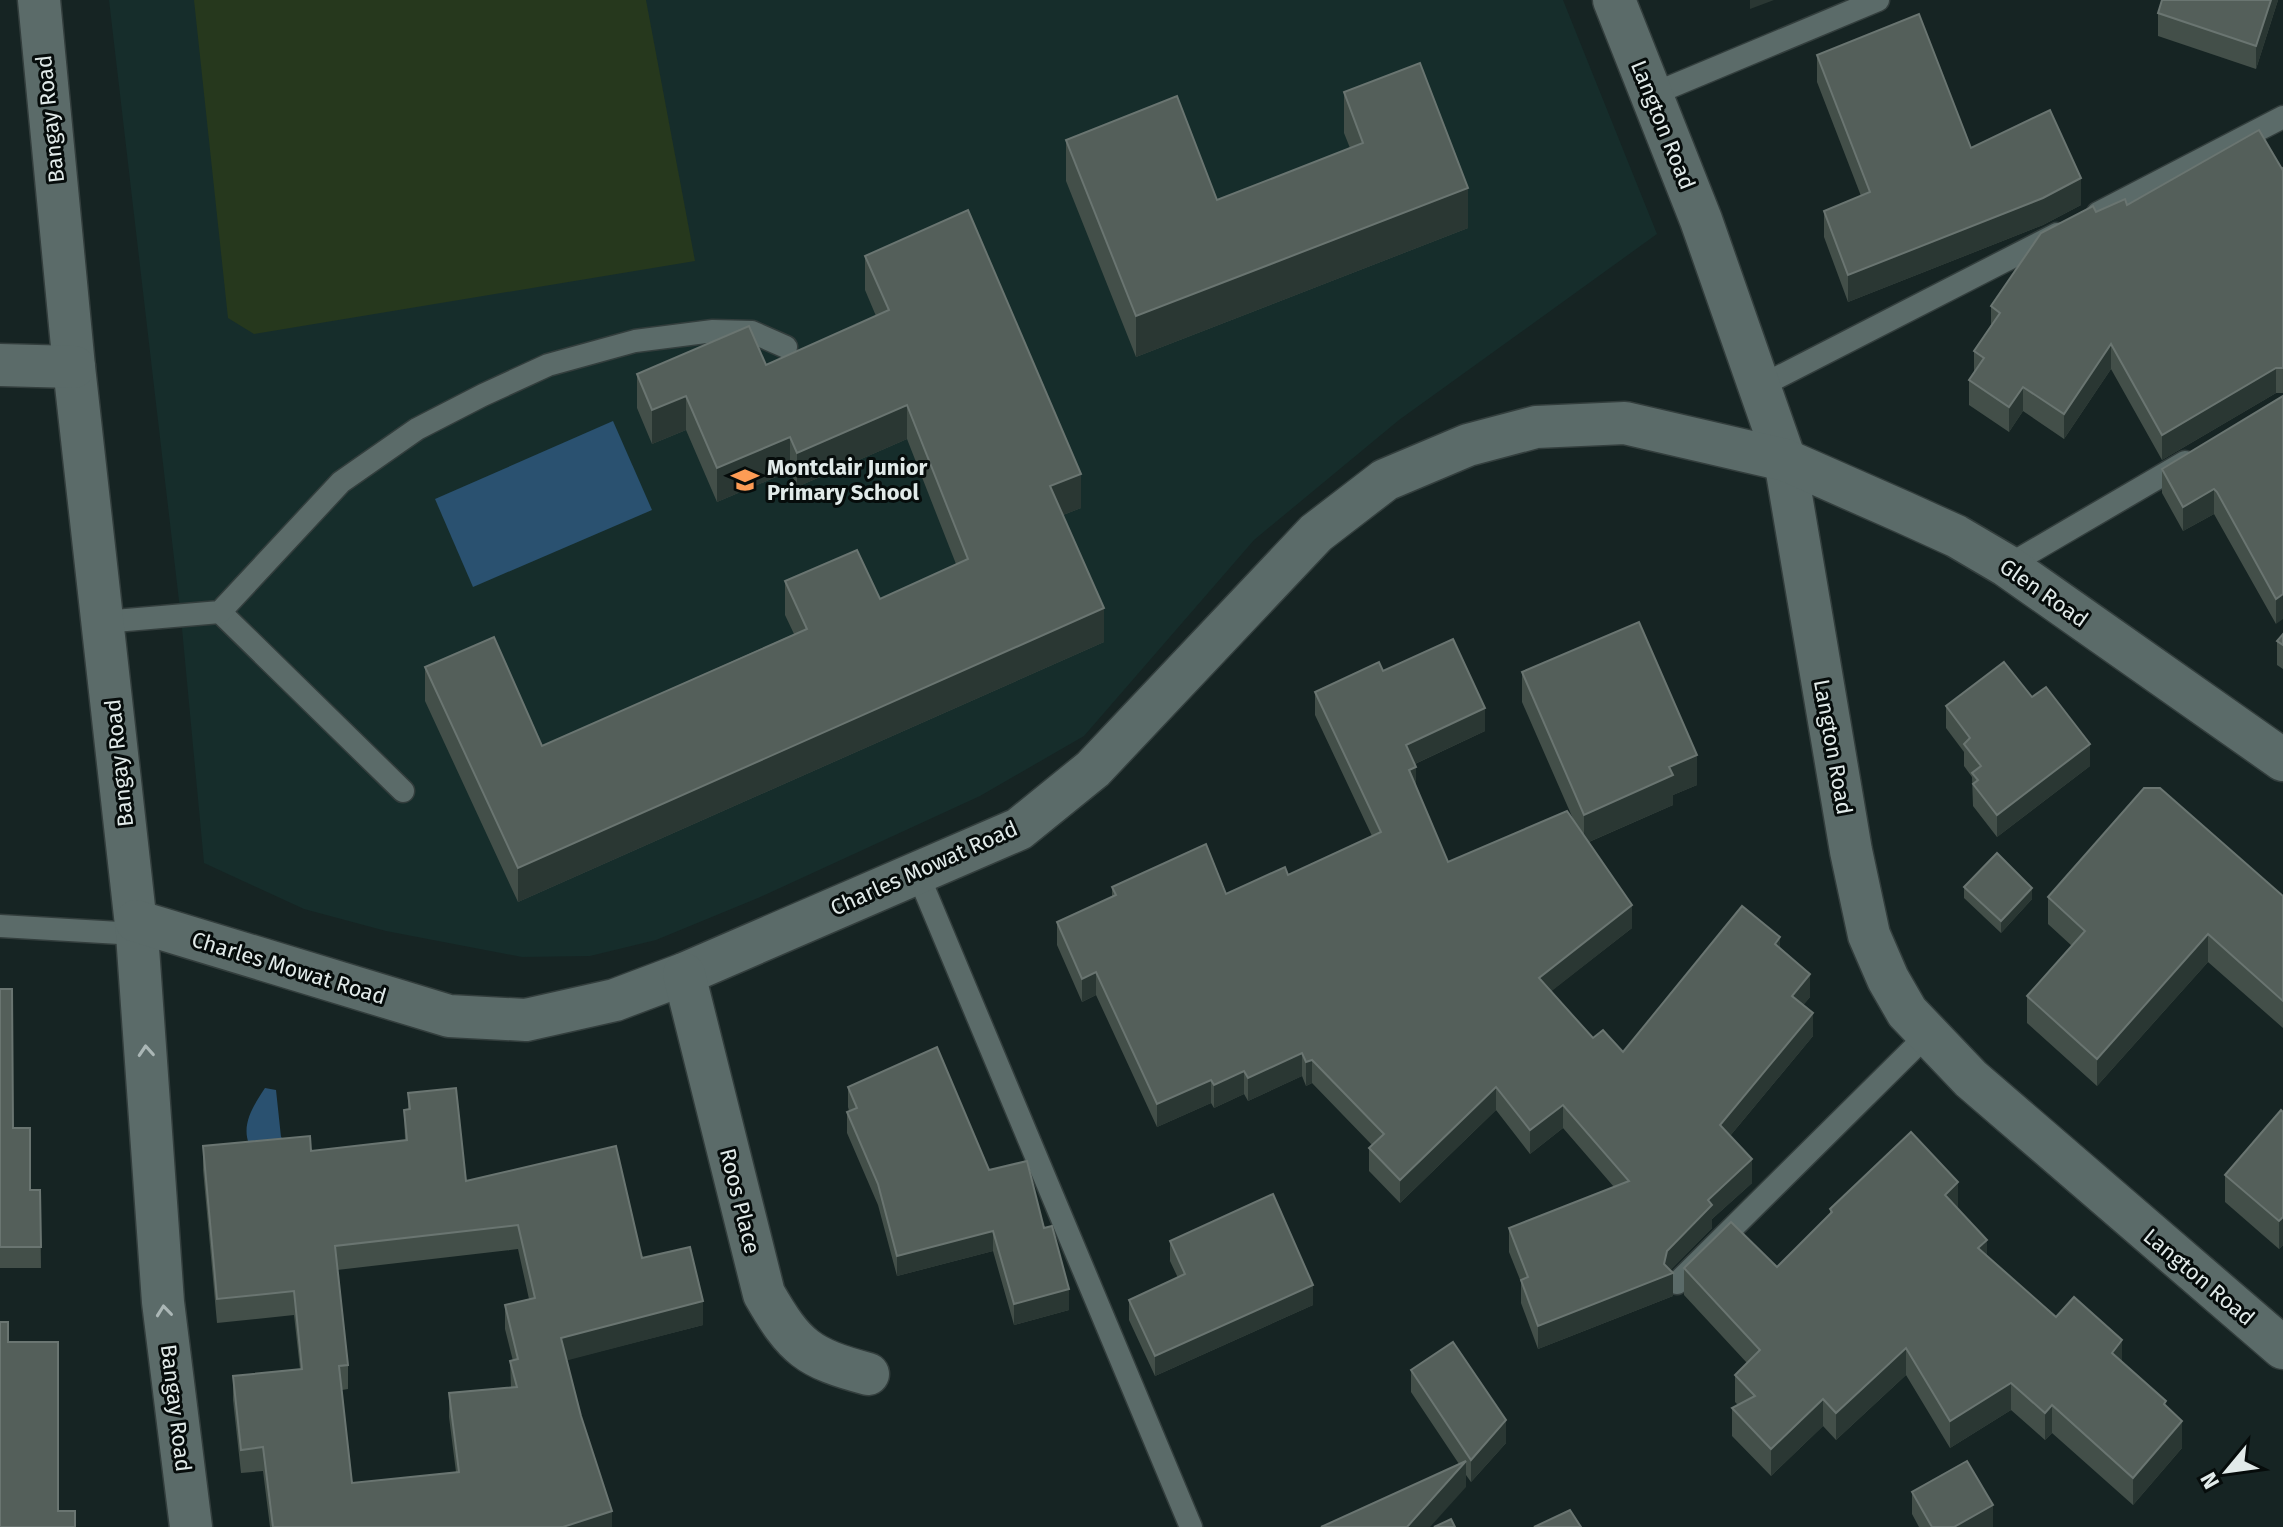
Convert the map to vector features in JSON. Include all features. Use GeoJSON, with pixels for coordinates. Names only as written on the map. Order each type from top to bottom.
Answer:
{"type":"FeatureCollection","features":[{"type":"Feature","properties":{"kind":"street","name":"Bangay Road"},"geometry":{"type":"LineString","coordinates":[[39,0],[74,367],[137,927],[163,1302],[191,1527]]}},
{"type":"Feature","properties":{"kind":"street","name":"Langton Road"},"geometry":{"type":"LineString","coordinates":[[1614,0],[1701,220],[1785,460],[1851,851],[1869,935],[1888,979],[1907,1012],[1983,1089],[2283,1348]]}},
{"type":"Feature","properties":{"kind":"street"},"geometry":{"type":"LineString","coordinates":[[0,365],[74,367]]}},
{"type":"Feature","properties":{"kind":"street","name":"Charles Mowat Road"},"geometry":{"type":"LineString","coordinates":[[137,927],[449,1016],[526,1020],[615,1000],[684,974],[1019,829],[1093,769],[1316,533],[1385,480],[1468,445],[1536,427],[1625,423],[1785,460]]}},
{"type":"Feature","properties":{"kind":"street","name":"Glen Road"},"geometry":{"type":"LineString","coordinates":[[1785,460],[1956,536],[2007,566],[2283,760]]}},
{"type":"Feature","properties":{"kind":"street","name":"Roos Place"},"geometry":{"type":"LineString","coordinates":[[684,974],[764,1294],[787,1333],[822,1362],[868,1374]]}},
{"type":"Feature","properties":{"kind":"lane"},"geometry":{"type":"LineString","coordinates":[[1651,95],[1878,0]]}},
{"type":"Feature","properties":{"kind":"lane"},"geometry":{"type":"LineString","coordinates":[[1759,387],[2283,117]]}},
{"type":"Feature","properties":{"kind":"lane"},"geometry":{"type":"LineString","coordinates":[[103,622],[181,618],[220,612],[341,482],[417,429],[548,365],[635,341],[713,331],[752,332],[786,347]]}},
{"type":"Feature","properties":{"kind":"lane"},"geometry":{"type":"LineString","coordinates":[[2007,566],[2200,453]]}},
{"type":"Feature","properties":{"kind":"lane"},"geometry":{"type":"LineString","coordinates":[[220,612],[403,791]]}},
{"type":"Feature","properties":{"kind":"lane"},"geometry":{"type":"LineString","coordinates":[[917,872],[1191,1527]]}},
{"type":"Feature","properties":{"kind":"lane"},"geometry":{"type":"LineString","coordinates":[[0,926],[137,927]]}},
{"type":"Feature","properties":{"kind":"lane"},"geometry":{"type":"LineString","coordinates":[[1677,1283],[1928,1034]]}},
{"type":"Feature","properties":{"kind":"shaded area","name":"Montclair Junior Primary School"},"geometry":{"type":"Polygon","coordinates":[[[109,0],[1563,0],[1657,234],[1399,420],[1254,540],[1084,736],[980,796],[758,898],[656,940],[590,956],[522,957],[386,931],[304,909],[204,863],[181,618],[109,0]]]}},
{"type":"Feature","properties":{"kind":"green space"},"geometry":{"type":"Polygon","coordinates":[[[194,0],[646,0],[695,261],[254,334],[228,318],[194,0]]]}},
{"type":"Feature","properties":{"kind":"water"},"geometry":{"type":"Polygon","coordinates":[[[613,421],[652,510],[473,587],[435,499],[613,421]]]}},
{"type":"Feature","properties":{"kind":"water"},"geometry":{"type":"Polygon","coordinates":[[[265,1088],[276,1090],[281,1137],[290,1146],[249,1144],[248,1122],[265,1088]]]}},
{"type":"Feature","properties":{"kind":"building"},"geometry":{"type":"Polygon","coordinates":[[[2162,0],[2271,0],[2256,46],[2158,13],[2162,0]]]}},
{"type":"Feature","properties":{"kind":"building"},"geometry":{"type":"Polygon","coordinates":[[[1919,14],[1971,148],[2050,110],[2081,178],[2043,198],[1848,275],[1824,211],[1870,192],[1817,55],[1919,14]]]}},
{"type":"Feature","properties":{"kind":"building"},"geometry":{"type":"Polygon","coordinates":[[[1420,63],[1468,188],[1136,316],[1066,140],[1177,96],[1217,200],[1363,143],[1344,92],[1420,63]]]}},
{"type":"Feature","properties":{"kind":"building"},"geometry":{"type":"Polygon","coordinates":[[[2259,130],[2283,168],[2283,368],[2276,368],[2162,435],[2111,344],[2064,414],[2023,387],[2009,407],[1969,380],[1984,358],[1974,351],[2000,313],[1991,306],[2041,233],[2093,206],[2096,212],[2125,199],[2127,205],[2259,130]]]}},
{"type":"Feature","properties":{"kind":"building"},"geometry":{"type":"Polygon","coordinates":[[[968,210],[1081,474],[1050,486],[1104,608],[518,868],[425,667],[494,637],[542,746],[807,629],[785,581],[857,550],[880,599],[968,559],[907,405],[797,453],[790,437],[717,468],[686,396],[652,410],[637,374],[749,326],[766,365],[889,310],[865,256],[968,210]]]}},
{"type":"Feature","properties":{"kind":"building"},"geometry":{"type":"Polygon","coordinates":[[[2283,396],[2283,594],[2276,599],[2217,492],[2214,489],[2183,507],[2162,469],[2283,396]]]}},
{"type":"Feature","properties":{"kind":"building"},"geometry":{"type":"Polygon","coordinates":[[[1639,622],[1697,755],[1669,767],[1673,775],[1584,815],[1522,672],[1639,622]]]}},
{"type":"Feature","properties":{"kind":"building"},"geometry":{"type":"Polygon","coordinates":[[[1453,639],[1485,708],[1406,745],[1416,767],[1409,770],[1448,862],[1567,811],[1632,905],[1539,978],[1593,1038],[1603,1030],[1623,1052],[1742,906],[1780,937],[1775,944],[1810,974],[1792,996],[1813,1013],[1720,1125],[1752,1159],[1708,1200],[1712,1205],[1667,1251],[1664,1264],[1673,1273],[1538,1326],[1521,1280],[1528,1277],[1509,1228],[1629,1181],[1563,1105],[1530,1130],[1496,1087],[1400,1180],[1369,1148],[1384,1134],[1312,1060],[1306,1062],[1302,1053],[1248,1078],[1244,1071],[1214,1085],[1211,1080],[1157,1104],[1096,972],[1082,979],[1057,922],[1116,895],[1112,887],[1206,844],[1226,894],[1285,867],[1288,875],[1381,832],[1315,692],[1379,662],[1383,671],[1453,639]]]}},
{"type":"Feature","properties":{"kind":"building"},"geometry":{"type":"Polygon","coordinates":[[[2004,662],[2032,697],[2046,687],[2090,744],[1997,815],[1973,784],[1978,780],[1972,773],[1981,766],[1964,744],[1970,738],[1946,706],[2004,662]]]}},
{"type":"Feature","properties":{"kind":"building"},"geometry":{"type":"Polygon","coordinates":[[[2144,788],[2160,788],[2283,896],[2283,1001],[2208,934],[2097,1059],[2027,996],[2085,931],[2048,897],[2144,788]]]}},
{"type":"Feature","properties":{"kind":"building"},"geometry":{"type":"Polygon","coordinates":[[[1997,853],[2032,888],[2001,921],[1964,887],[1997,853]]]}},
{"type":"Feature","properties":{"kind":"building"},"geometry":{"type":"Polygon","coordinates":[[[0,989],[12,989],[13,1128],[30,1128],[30,1190],[40,1190],[41,1247],[0,1247],[0,989]]]}},
{"type":"Feature","properties":{"kind":"building"},"geometry":{"type":"Polygon","coordinates":[[[937,1047],[989,1170],[1027,1161],[1044,1228],[1052,1226],[1069,1289],[1014,1304],[993,1231],[897,1256],[878,1184],[847,1112],[857,1108],[848,1087],[937,1047]]]}},
{"type":"Feature","properties":{"kind":"building"},"geometry":{"type":"Polygon","coordinates":[[[456,1088],[466,1181],[616,1146],[642,1258],[690,1247],[703,1301],[561,1338],[581,1416],[612,1511],[563,1527],[273,1527],[263,1447],[241,1450],[233,1376],[302,1369],[294,1291],[217,1299],[203,1146],[310,1136],[311,1151],[407,1140],[404,1110],[410,1109],[408,1093],[456,1088]],[[518,1225],[335,1246],[348,1365],[339,1366],[352,1483],[459,1472],[449,1393],[517,1387],[510,1361],[518,1359],[505,1305],[535,1298],[518,1225]]]}},
{"type":"Feature","properties":{"kind":"building"},"geometry":{"type":"Polygon","coordinates":[[[2281,1110],[2283,1217],[2279,1221],[2225,1175],[2281,1110]]]}},
{"type":"Feature","properties":{"kind":"building"},"geometry":{"type":"Polygon","coordinates":[[[1911,1132],[1958,1182],[1945,1195],[1987,1240],[1978,1248],[2056,1317],[2074,1297],[2122,1340],[2112,1353],[2166,1401],[2164,1404],[2182,1421],[2133,1478],[2052,1405],[2045,1413],[2011,1383],[1950,1421],[1906,1348],[1836,1413],[1823,1399],[1771,1449],[1732,1408],[1755,1396],[1735,1375],[1760,1350],[1684,1268],[1731,1222],[1777,1267],[1832,1212],[1830,1209],[1911,1132]]]}},
{"type":"Feature","properties":{"kind":"building"},"geometry":{"type":"Polygon","coordinates":[[[1273,1194],[1313,1285],[1155,1356],[1129,1300],[1185,1274],[1170,1241],[1273,1194]]]}},
{"type":"Feature","properties":{"kind":"building"},"geometry":{"type":"Polygon","coordinates":[[[0,1322],[8,1322],[8,1342],[58,1342],[58,1511],[75,1511],[75,1527],[0,1527],[0,1322]]]}},
{"type":"Feature","properties":{"kind":"building"},"geometry":{"type":"Polygon","coordinates":[[[1453,1342],[1506,1420],[1471,1460],[1411,1370],[1453,1342]]]}},
{"type":"Feature","properties":{"kind":"building"},"geometry":{"type":"Polygon","coordinates":[[[1466,1461],[1407,1527],[1321,1527],[1466,1461]]]}},
{"type":"Feature","properties":{"kind":"building"},"geometry":{"type":"Polygon","coordinates":[[[1967,1461],[1993,1505],[1954,1527],[1932,1527],[1912,1492],[1967,1461]]]}},
{"type":"Feature","properties":{"kind":"building"},"geometry":{"type":"Polygon","coordinates":[[[1570,1510],[1581,1527],[1534,1527],[1570,1510]]]}},
{"type":"Feature","properties":{"kind":"building"},"geometry":{"type":"Polygon","coordinates":[[[1451,1519],[1455,1527],[1434,1527],[1451,1519]]]}},
{"type":"Feature","properties":{"kind":"place","name":"Montclair Junior Primary School"},"geometry":{"type":"Point","coordinates":[745,480]}}]}
